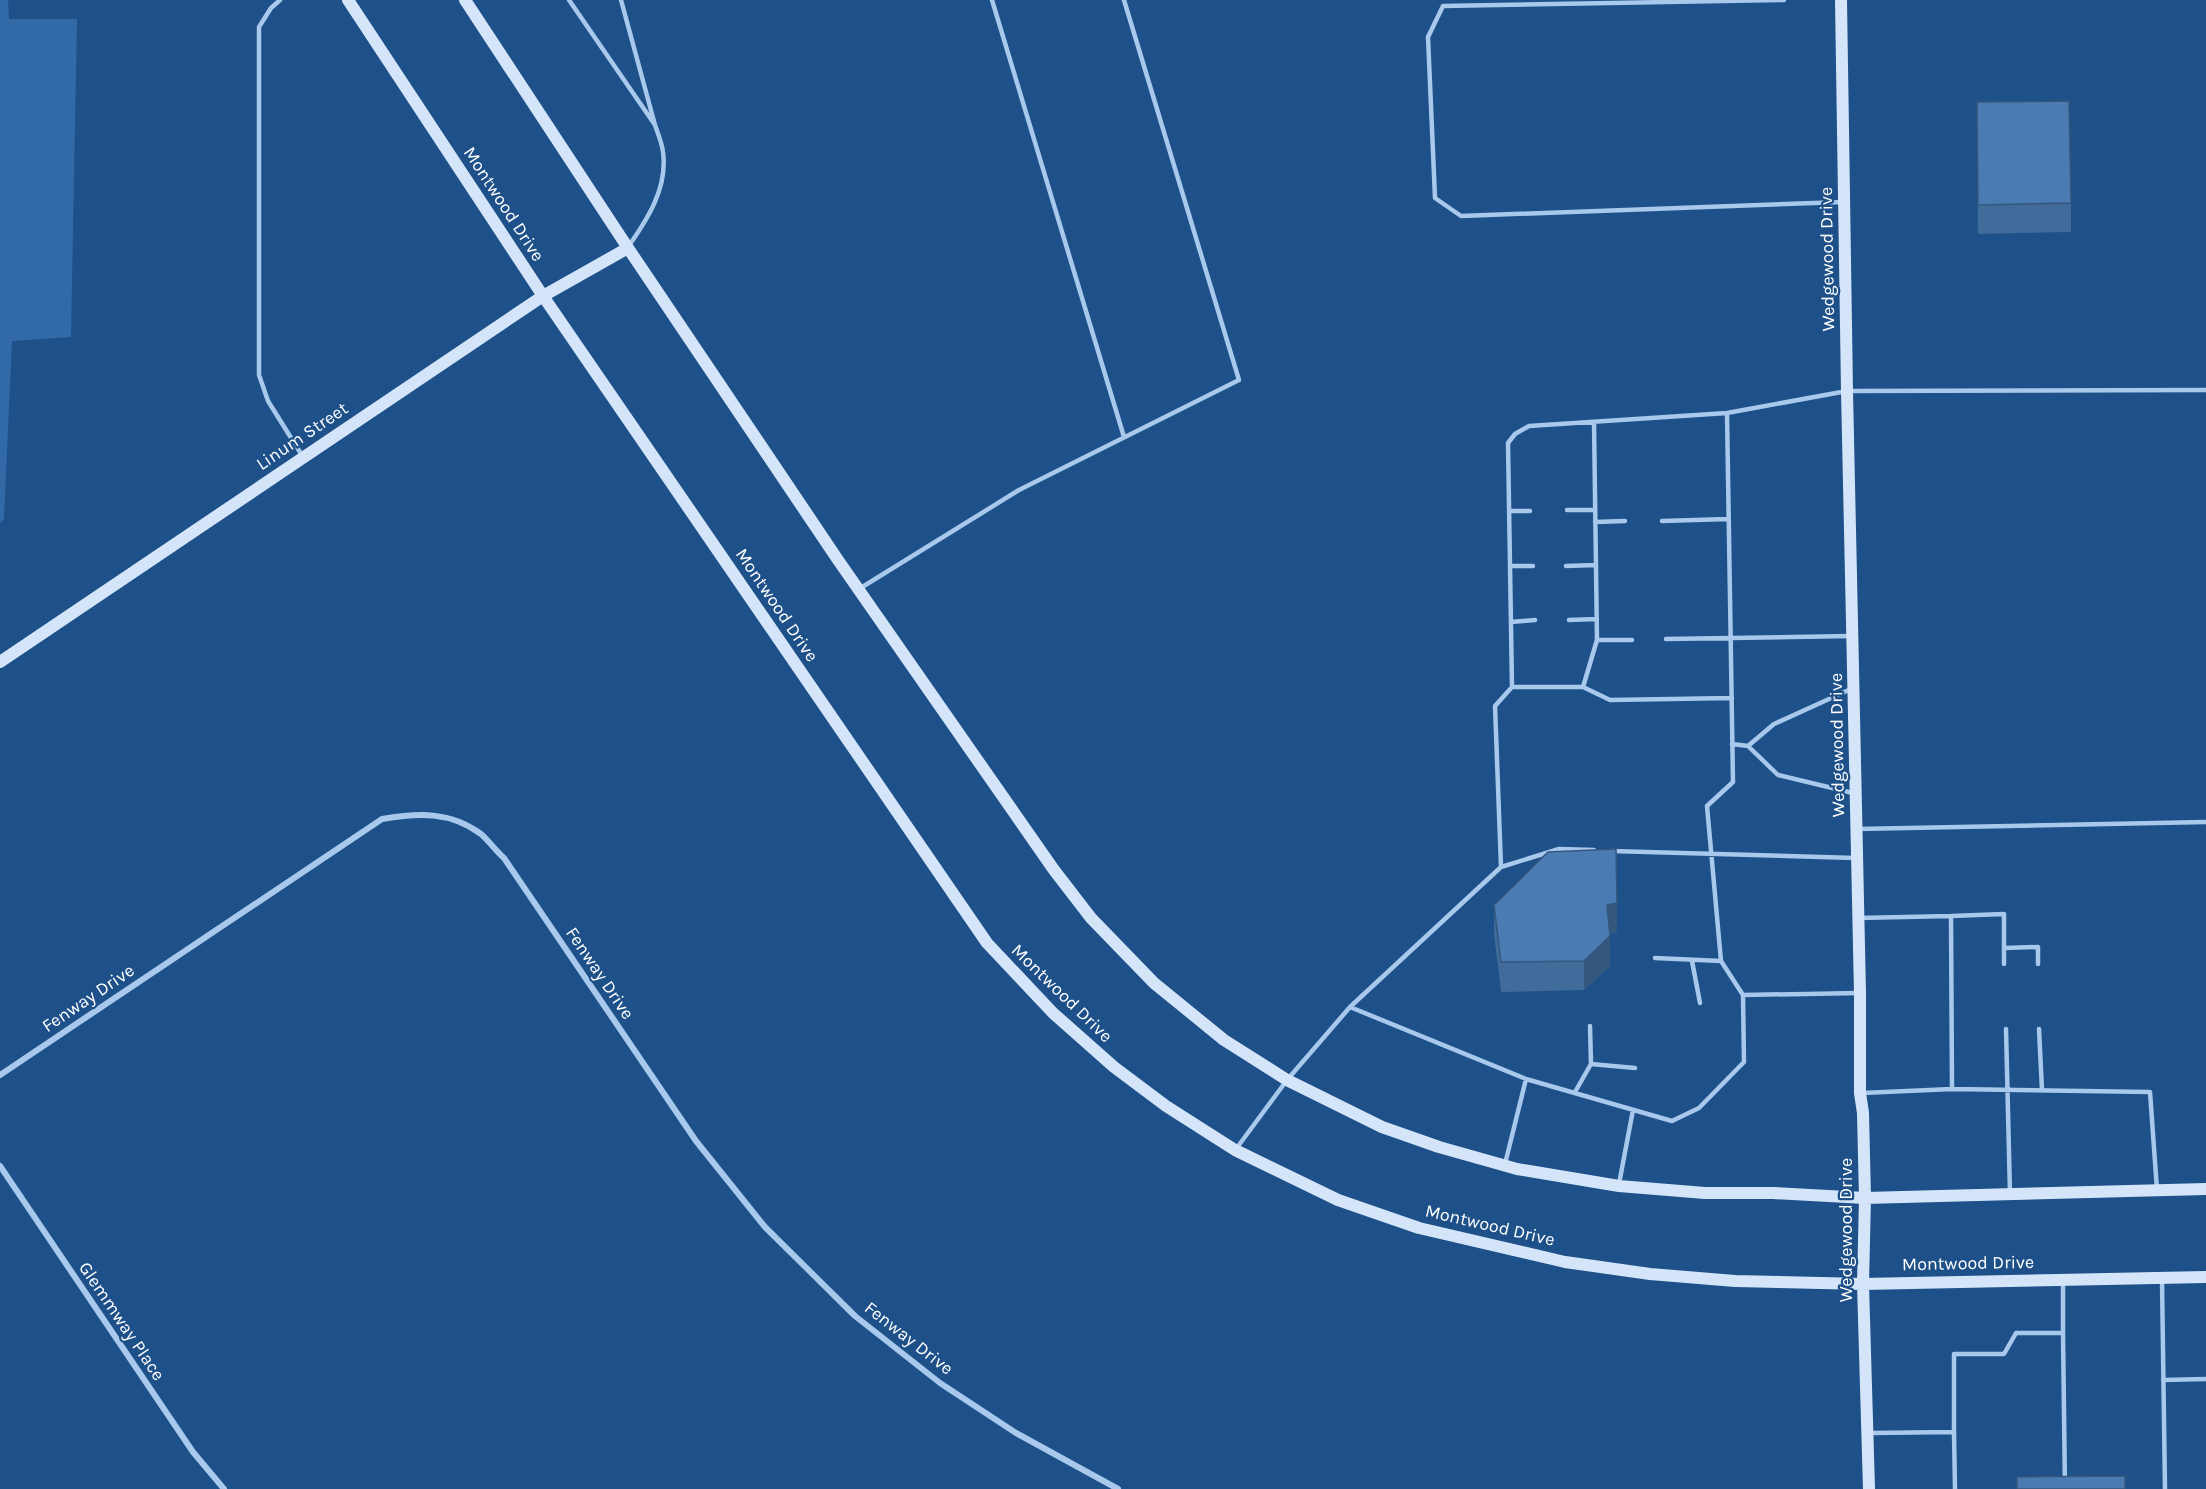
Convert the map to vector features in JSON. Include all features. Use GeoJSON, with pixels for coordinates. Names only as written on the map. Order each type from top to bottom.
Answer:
{"type":"FeatureCollection","features":[{"type":"Feature","properties":{"kind":"main road","name":"Montwood Drive"},"geometry":{"type":"LineString","coordinates":[[348,0],[543,296],[987,943],[1053,1013],[1114,1067],[1166,1106],[1235,1150],[1338,1200],[1419,1228],[1565,1262],[1650,1274],[1735,1281],[1863,1284],[2206,1276]]}},
{"type":"Feature","properties":{"kind":"main road"},"geometry":{"type":"LineString","coordinates":[[465,0],[628,248],[858,589],[1054,870],[1091,918],[1154,983],[1224,1040],[1287,1080],[1382,1127],[1439,1147],[1505,1166],[1619,1186],[1705,1193],[1773,1193],[1865,1198],[2206,1189]]}},
{"type":"Feature","properties":{"kind":"main road","name":"Wedgewood Drive"},"geometry":{"type":"LineString","coordinates":[[1841,0],[1846,391],[1857,829],[1860,1093],[1863,1113],[1865,1198],[1863,1284],[1869,1489]]}},
{"type":"Feature","properties":{"kind":"main road","name":"Linum Street"},"geometry":{"type":"LineString","coordinates":[[0,662],[543,296],[628,248]]}},
{"type":"Feature","properties":{"kind":"street","name":"Fenway Drive"},"geometry":{"type":"LineString","coordinates":[[0,1075],[382,819],[413,813],[454,819],[482,835],[504,858],[696,1141],[765,1227],[855,1316],[940,1383],[1016,1433],[1118,1489]]}},
{"type":"Feature","properties":{"kind":"street","name":"Glemmway Place"},"geometry":{"type":"LineString","coordinates":[[0,1166],[193,1452],[224,1489]]}},
{"type":"Feature","properties":{"kind":"lane"},"geometry":{"type":"LineString","coordinates":[[280,0],[271,8],[259,27],[259,375],[268,401],[303,457]]}},
{"type":"Feature","properties":{"kind":"lane"},"geometry":{"type":"LineString","coordinates":[[569,0],[655,125]]}},
{"type":"Feature","properties":{"kind":"lane"},"geometry":{"type":"LineString","coordinates":[[621,0],[663,153],[661,184],[650,216],[628,248]]}},
{"type":"Feature","properties":{"kind":"lane"},"geometry":{"type":"LineString","coordinates":[[992,0],[1124,437]]}},
{"type":"Feature","properties":{"kind":"lane"},"geometry":{"type":"LineString","coordinates":[[858,589],[1019,490],[1239,380],[1124,0]]}},
{"type":"Feature","properties":{"kind":"lane"},"geometry":{"type":"LineString","coordinates":[[1784,0],[1443,6],[1428,37],[1435,198],[1461,216],[1844,202]]}},
{"type":"Feature","properties":{"kind":"lane"},"geometry":{"type":"LineString","coordinates":[[1501,867],[1496,706],[1512,687],[1508,442],[1515,434],[1528,426],[1726,413],[1846,391],[2206,390]]}},
{"type":"Feature","properties":{"kind":"lane"},"geometry":{"type":"LineString","coordinates":[[1350,1007],[1526,1079],[1672,1121],[1699,1108],[1744,1062],[1743,995],[1721,962],[1707,806],[1733,782],[1726,413]]}},
{"type":"Feature","properties":{"kind":"lane"},"geometry":{"type":"LineString","coordinates":[[1583,687],[1597,640],[1594,422]]}},
{"type":"Feature","properties":{"kind":"lane"},"geometry":{"type":"LineString","coordinates":[[1567,510],[1595,510]]}},
{"type":"Feature","properties":{"kind":"lane"},"geometry":{"type":"LineString","coordinates":[[1509,511],[1530,511]]}},
{"type":"Feature","properties":{"kind":"lane"},"geometry":{"type":"LineString","coordinates":[[1662,521],[1728,519]]}},
{"type":"Feature","properties":{"kind":"lane"},"geometry":{"type":"LineString","coordinates":[[1595,522],[1625,521]]}},
{"type":"Feature","properties":{"kind":"lane"},"geometry":{"type":"LineString","coordinates":[[1566,566],[1595,565]]}},
{"type":"Feature","properties":{"kind":"lane"},"geometry":{"type":"LineString","coordinates":[[1510,566],[1533,566]]}},
{"type":"Feature","properties":{"kind":"lane"},"geometry":{"type":"LineString","coordinates":[[1569,620],[1597,619]]}},
{"type":"Feature","properties":{"kind":"lane"},"geometry":{"type":"LineString","coordinates":[[1511,622],[1535,620]]}},
{"type":"Feature","properties":{"kind":"lane"},"geometry":{"type":"LineString","coordinates":[[1666,639],[1852,636]]}},
{"type":"Feature","properties":{"kind":"lane"},"geometry":{"type":"LineString","coordinates":[[1597,640],[1632,640]]}},
{"type":"Feature","properties":{"kind":"lane"},"geometry":{"type":"LineString","coordinates":[[1512,687],[1583,687],[1610,700],[1732,698]]}},
{"type":"Feature","properties":{"kind":"lane"},"geometry":{"type":"LineString","coordinates":[[1748,746],[1774,724],[1854,688]]}},
{"type":"Feature","properties":{"kind":"lane"},"geometry":{"type":"LineString","coordinates":[[1732,744],[1748,746],[1778,775],[1856,793]]}},
{"type":"Feature","properties":{"kind":"lane"},"geometry":{"type":"LineString","coordinates":[[1857,829],[2206,822]]}},
{"type":"Feature","properties":{"kind":"lane"},"geometry":{"type":"LineString","coordinates":[[1235,1150],[1287,1080],[1350,1007],[1501,867],[1559,849],[1857,858]]}},
{"type":"Feature","properties":{"kind":"lane"},"geometry":{"type":"LineString","coordinates":[[1858,918],[2004,914],[2004,963]]}},
{"type":"Feature","properties":{"kind":"lane"},"geometry":{"type":"LineString","coordinates":[[1951,916],[1952,1089]]}},
{"type":"Feature","properties":{"kind":"lane"},"geometry":{"type":"LineString","coordinates":[[2004,948],[2038,947],[2038,963]]}},
{"type":"Feature","properties":{"kind":"lane"},"geometry":{"type":"LineString","coordinates":[[1655,958],[1721,962]]}},
{"type":"Feature","properties":{"kind":"lane"},"geometry":{"type":"LineString","coordinates":[[1692,962],[1700,1003]]}},
{"type":"Feature","properties":{"kind":"lane"},"geometry":{"type":"LineString","coordinates":[[1743,995],[1860,993]]}},
{"type":"Feature","properties":{"kind":"lane"},"geometry":{"type":"LineString","coordinates":[[1575,1092],[1591,1064],[1590,1026]]}},
{"type":"Feature","properties":{"kind":"lane"},"geometry":{"type":"LineString","coordinates":[[2006,1029],[2010,1194]]}},
{"type":"Feature","properties":{"kind":"lane"},"geometry":{"type":"LineString","coordinates":[[2039,1029],[2042,1090]]}},
{"type":"Feature","properties":{"kind":"lane"},"geometry":{"type":"LineString","coordinates":[[1591,1064],[1635,1068]]}},
{"type":"Feature","properties":{"kind":"lane"},"geometry":{"type":"LineString","coordinates":[[1505,1166],[1526,1079]]}},
{"type":"Feature","properties":{"kind":"lane"},"geometry":{"type":"LineString","coordinates":[[1860,1093],[1952,1089],[2150,1092],[2157,1190]]}},
{"type":"Feature","properties":{"kind":"lane"},"geometry":{"type":"LineString","coordinates":[[1619,1186],[1633,1110]]}},
{"type":"Feature","properties":{"kind":"lane"},"geometry":{"type":"LineString","coordinates":[[2162,1277],[2165,1489]]}},
{"type":"Feature","properties":{"kind":"lane"},"geometry":{"type":"LineString","coordinates":[[2063,1279],[2065,1489]]}},
{"type":"Feature","properties":{"kind":"lane"},"geometry":{"type":"LineString","coordinates":[[1955,1489],[1954,1354],[2004,1354],[2016,1333],[2063,1333]]}},
{"type":"Feature","properties":{"kind":"lane"},"geometry":{"type":"LineString","coordinates":[[2163,1380],[2206,1379]]}},
{"type":"Feature","properties":{"kind":"lane"},"geometry":{"type":"LineString","coordinates":[[1867,1433],[1954,1432]]}},
{"type":"Feature","properties":{"kind":"shaded area"},"geometry":{"type":"Polygon","coordinates":[[[0,0],[8,0],[9,19],[77,19],[71,337],[12,341],[4,519],[0,523],[0,0]]]}},
{"type":"Feature","properties":{"kind":"building"},"geometry":{"type":"Polygon","coordinates":[[[2069,101],[2071,203],[1978,205],[1977,102],[2069,101]]]}},
{"type":"Feature","properties":{"kind":"building"},"geometry":{"type":"Polygon","coordinates":[[[1616,849],[1617,903],[1607,905],[1610,936],[1584,961],[1501,962],[1494,905],[1548,852],[1616,849]]]}},
{"type":"Feature","properties":{"kind":"building"},"geometry":{"type":"Polygon","coordinates":[[[2125,1476],[2125,1489],[2017,1489],[2017,1477],[2125,1476]]]}}]}
